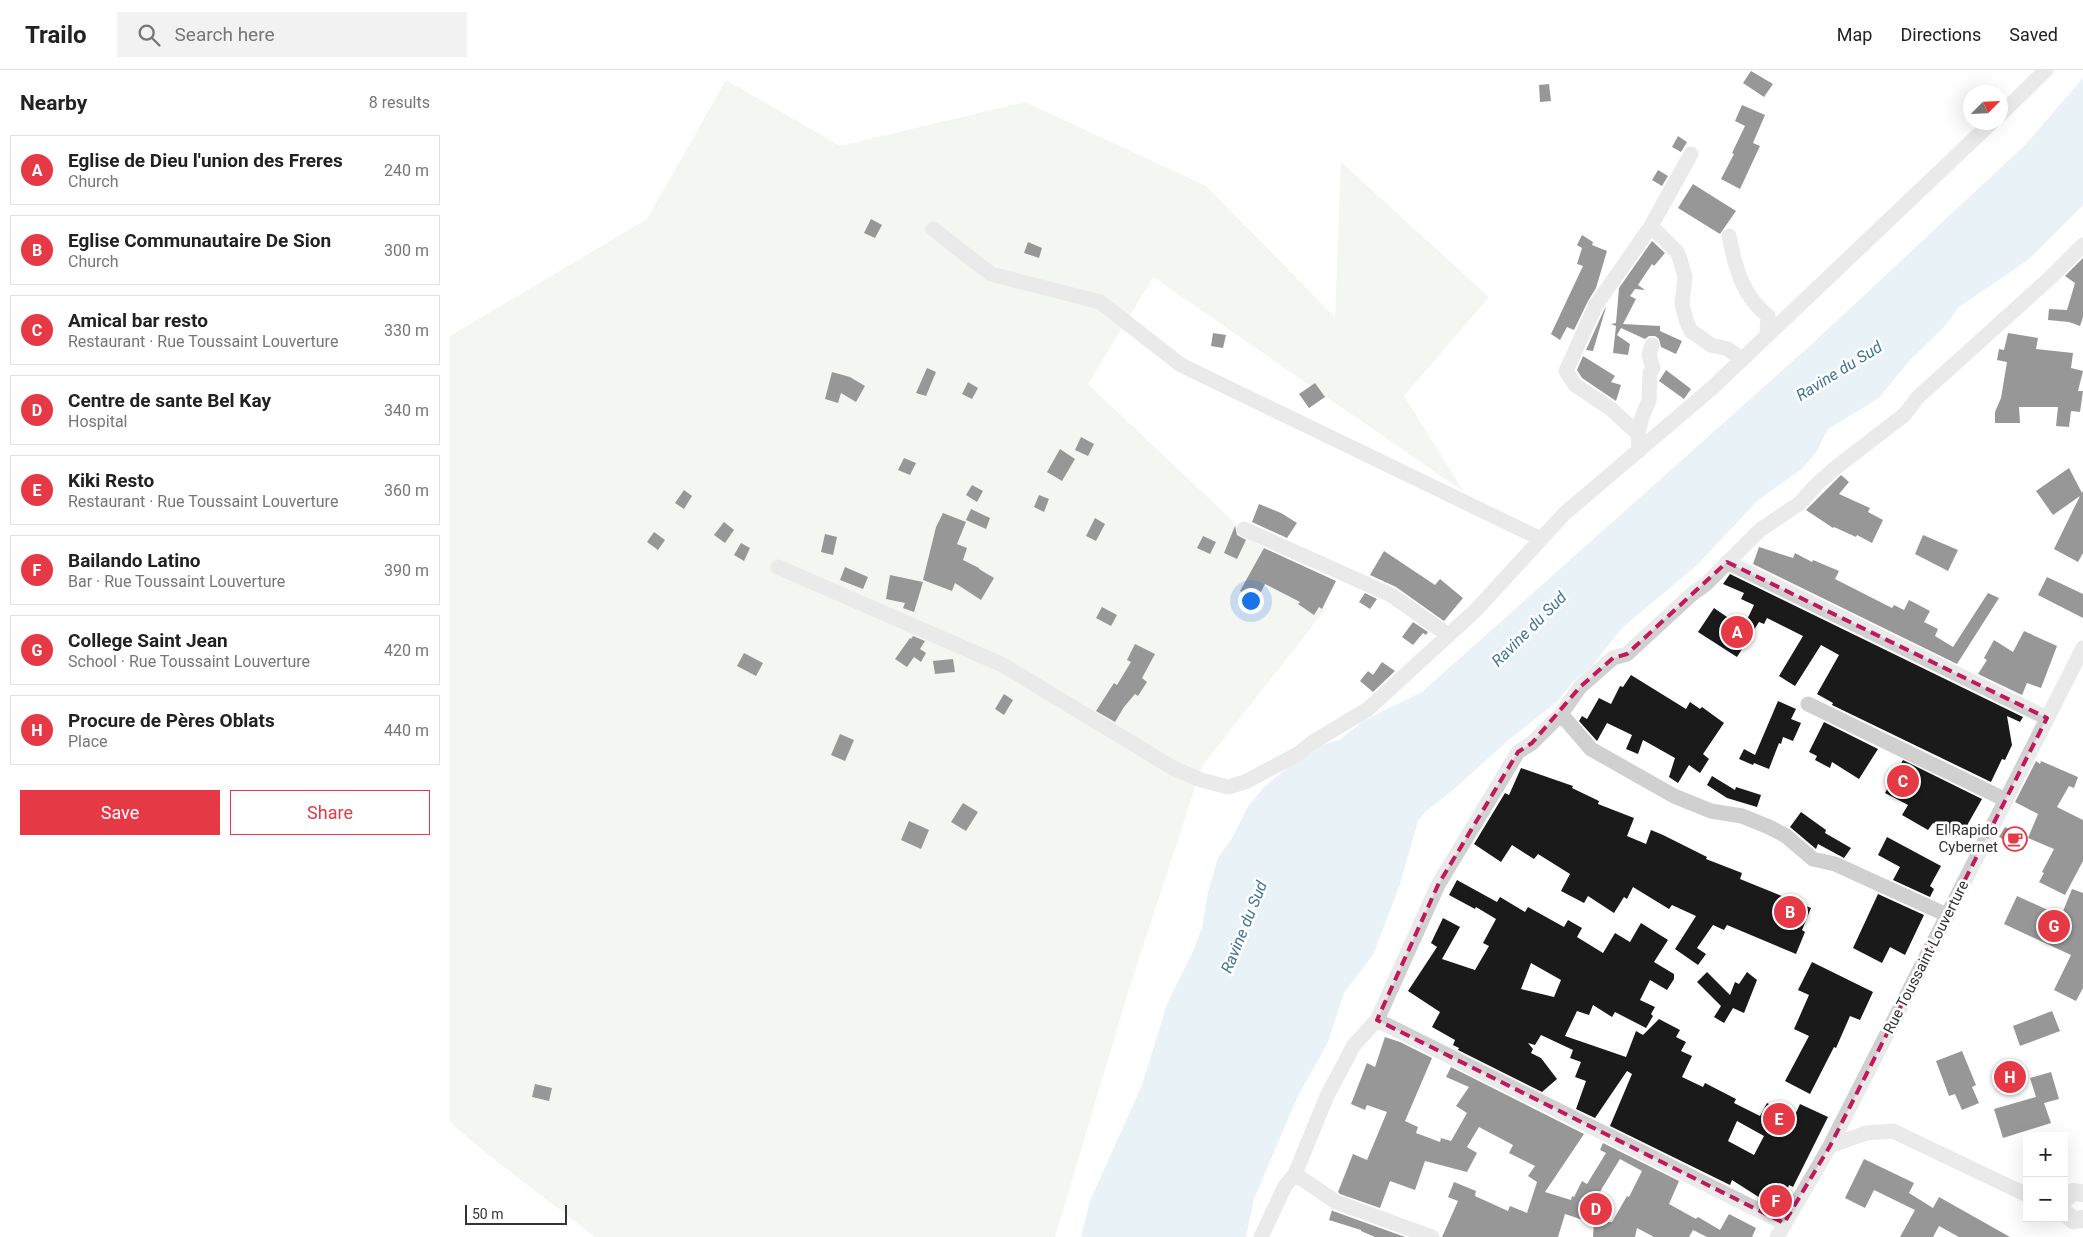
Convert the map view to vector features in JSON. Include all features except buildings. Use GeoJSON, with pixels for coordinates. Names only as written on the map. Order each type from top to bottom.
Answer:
{"type":"FeatureCollection","features":[{"type":"Feature","properties":{"kind":"street"},"geometry":{"type":"LineString","coordinates":[[2008,107],[2046,70]]}},
{"type":"Feature","properties":{"kind":"street"},"geometry":{"type":"LineString","coordinates":[[778,568],[1003,665],[1173,768],[1201,780],[1228,787],[1245,782],[1262,774],[1368,709],[1476,610],[1564,514],[1638,451],[1704,387],[1742,360],[1984,130]]}},
{"type":"Feature","properties":{"kind":"street"},"geometry":{"type":"LineString","coordinates":[[1638,434],[1610,409],[1575,385],[1566,371],[1599,299],[1651,226],[1691,154]]}},
{"type":"Feature","properties":{"kind":"street"},"geometry":{"type":"LineString","coordinates":[[1651,226],[1677,252],[1680,258],[1685,277],[1682,304],[1691,331],[1711,345],[1728,349],[1742,360]]}},
{"type":"Feature","properties":{"kind":"street"},"geometry":{"type":"LineString","coordinates":[[933,228],[991,274],[1100,302],[1181,365],[1541,539]]}},
{"type":"Feature","properties":{"kind":"street"},"geometry":{"type":"LineString","coordinates":[[1728,236],[1746,293],[1768,316],[1767,330],[1771,332]]}},
{"type":"Feature","properties":{"kind":"street"},"geometry":{"type":"LineString","coordinates":[[1260,1237],[1285,1186],[1294,1174],[1340,1070],[1354,1045],[1378,1020],[1438,885],[1518,752],[1532,743],[1561,714],[1580,687],[1613,658],[1627,654],[1690,595],[1706,584],[1760,530],[1800,503],[1816,484],[1904,415],[1918,397],[2051,277],[2083,245]]}},
{"type":"Feature","properties":{"kind":"street"},"geometry":{"type":"LineString","coordinates":[[1638,451],[1638,434],[1641,420],[1649,400],[1650,373],[1653,368],[1649,354],[1652,345]]}},
{"type":"Feature","properties":{"kind":"street"},"geometry":{"type":"LineString","coordinates":[[1244,529],[1391,595],[1448,635]]}},
{"type":"Feature","properties":{"kind":"street"},"geometry":{"type":"LineString","coordinates":[[1727,562],[2047,718]]}},
{"type":"Feature","properties":{"kind":"street","name":"Rue Toussaint Louverture"},"geometry":{"type":"LineString","coordinates":[[1777,1237],[1830,1146],[2083,648]]}},
{"type":"Feature","properties":{"kind":"street"},"geometry":{"type":"LineString","coordinates":[[1808,704],[2006,800]]}},
{"type":"Feature","properties":{"kind":"street"},"geometry":{"type":"LineString","coordinates":[[1561,714],[1590,749],[1674,796],[1710,811],[1742,816],[1769,827],[1786,836],[1813,859],[1835,864],[1947,916]]}},
{"type":"Feature","properties":{"kind":"street"},"geometry":{"type":"LineString","coordinates":[[1378,1020],[1784,1223]]}},
{"type":"Feature","properties":{"kind":"street"},"geometry":{"type":"LineString","coordinates":[[1830,1146],[1866,1133],[1893,1131],[2023,1193]]}},
{"type":"Feature","properties":{"kind":"street"},"geometry":{"type":"LineString","coordinates":[[1294,1174],[1336,1202],[1432,1237]]}},
{"type":"Feature","properties":{"kind":"street"},"geometry":{"type":"LineString","coordinates":[[2068,1196],[2073,1192],[2083,1192]]}},
{"type":"Feature","properties":{"kind":"street"},"geometry":{"type":"LineString","coordinates":[[2068,1216],[2072,1220],[2083,1219],[2083,1231]]}},
{"type":"Feature","properties":{"kind":"highlighted area"},"geometry":{"type":"Polygon","coordinates":[[[1727,562],[2047,718],[1830,1146],[1784,1223],[1377,1020],[1438,885],[1518,752],[1532,743],[1580,687],[1613,658],[1627,654],[1727,562]]]}},
{"type":"Feature","properties":{"kind":"shaded area"},"geometry":{"type":"Polygon","coordinates":[[[726,80],[840,146],[1025,102],[1206,186],[1335,317],[1341,162],[1489,297],[1404,396],[1464,492],[1153,277],[1088,384],[1326,609],[1202,766],[1130,986],[1055,1237],[595,1237],[486,1153],[450,1122],[450,336],[647,219],[726,80]]]}},
{"type":"Feature","properties":{"kind":"water","name":"Ravine du Sud"},"geometry":{"type":"Polygon","coordinates":[[[2083,78],[2083,205],[2028,260],[1959,307],[1944,327],[1909,361],[1879,398],[1828,429],[1817,451],[1802,469],[1758,500],[1697,565],[1622,628],[1592,666],[1573,682],[1558,701],[1511,738],[1453,790],[1425,812],[1418,821],[1400,884],[1373,955],[1344,993],[1328,1042],[1298,1096],[1254,1199],[1246,1237],[1081,1237],[1090,1201],[1142,1085],[1167,1004],[1194,949],[1202,928],[1208,892],[1218,858],[1232,838],[1248,806],[1264,787],[1310,749],[1341,739],[1363,721],[1422,692],[1813,343],[2026,144],[2083,78]]]}},
{"type":"Feature","properties":{"kind":"place","name":"Eglise de Dieu l'union des Freres"},"geometry":{"type":"Point","coordinates":[1737,632]}},
{"type":"Feature","properties":{"kind":"place","name":"Amical bar resto"},"geometry":{"type":"Point","coordinates":[1903,781]}},
{"type":"Feature","properties":{"kind":"place","name":"El Rapido Cybernet"},"geometry":{"type":"Point","coordinates":[2015,839]}},
{"type":"Feature","properties":{"kind":"place","name":"Eglise Communautaire De Sion"},"geometry":{"type":"Point","coordinates":[1790,912]}},
{"type":"Feature","properties":{"kind":"place","name":"College Saint Jean"},"geometry":{"type":"Point","coordinates":[2054,926]}},
{"type":"Feature","properties":{"kind":"place","name":"Procure de Pères Oblats"},"geometry":{"type":"Point","coordinates":[2010,1077]}},
{"type":"Feature","properties":{"kind":"place","name":"Kiki Resto"},"geometry":{"type":"Point","coordinates":[1779,1119]}},
{"type":"Feature","properties":{"kind":"place","name":"Bailando Latino"},"geometry":{"type":"Point","coordinates":[1776,1201]}},
{"type":"Feature","properties":{"kind":"place","name":"Centre de sante Bel Kay"},"geometry":{"type":"Point","coordinates":[1596,1209]}}]}
